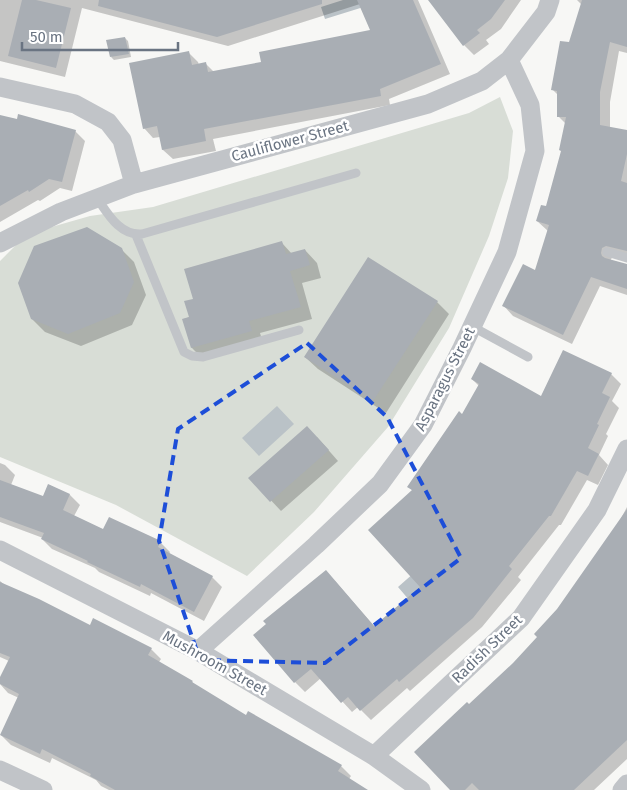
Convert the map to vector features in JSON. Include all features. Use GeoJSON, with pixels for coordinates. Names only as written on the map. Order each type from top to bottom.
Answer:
{"type":"FeatureCollection","features":[{"type":"Feature","properties":{"kind":"street","name":"Cauliflower Street"},"geometry":{"type":"LineString","coordinates":[[0,243],[61,212],[134,184],[428,104],[482,81],[509,60],[546,12],[550,0]]}},
{"type":"Feature","properties":{"kind":"street","name":"Asparagus Street"},"geometry":{"type":"LineString","coordinates":[[198,651],[316,545],[380,484],[423,425],[507,252],[535,151],[530,105],[509,60]]}},
{"type":"Feature","properties":{"kind":"street"},"geometry":{"type":"LineString","coordinates":[[0,87],[75,104],[108,122],[122,140],[134,184]]}},
{"type":"Feature","properties":{"kind":"street","name":"Radish Street"},"geometry":{"type":"LineString","coordinates":[[374,756],[521,618],[597,510],[627,449]]}},
{"type":"Feature","properties":{"kind":"street","name":"Mushroom Street"},"geometry":{"type":"LineString","coordinates":[[0,550],[198,651],[374,756],[421,790]]}},
{"type":"Feature","properties":{"kind":"street"},"geometry":{"type":"LineString","coordinates":[[0,770],[43,790]]}},
{"type":"Feature","properties":{"kind":"street"},"geometry":{"type":"LineString","coordinates":[[622,790],[627,784]]}},
{"type":"Feature","properties":{"kind":"lane"},"geometry":{"type":"LineString","coordinates":[[97,198],[110,217],[120,227],[129,233],[136,234],[158,230],[356,173]]}},
{"type":"Feature","properties":{"kind":"lane"},"geometry":{"type":"LineString","coordinates":[[136,234],[184,352],[192,356],[203,357],[299,330]]}},
{"type":"Feature","properties":{"kind":"lane"},"geometry":{"type":"LineString","coordinates":[[608,252],[627,258]]}},
{"type":"Feature","properties":{"kind":"lane"},"geometry":{"type":"LineString","coordinates":[[472,327],[528,357]]}},
{"type":"Feature","properties":{"kind":"highlighted area"},"geometry":{"type":"Polygon","coordinates":[[[307,343],[387,417],[461,558],[325,663],[200,660],[159,541],[178,429],[307,343]]]}},
{"type":"Feature","properties":{"kind":"shaded area"},"geometry":{"type":"Polygon","coordinates":[[[343,0],[368,0],[370,5],[325,19],[321,7],[343,0]]]}},
{"type":"Feature","properties":{"kind":"shaded area"},"geometry":{"type":"Polygon","coordinates":[[[500,97],[513,131],[508,178],[489,236],[449,328],[388,427],[314,512],[247,576],[116,505],[0,457],[0,261],[27,234],[90,216],[153,207],[469,113],[500,97]]]}},
{"type":"Feature","properties":{"kind":"shaded area"},"geometry":{"type":"Polygon","coordinates":[[[277,406],[294,424],[259,456],[242,438],[277,406]]]}},
{"type":"Feature","properties":{"kind":"shaded area"},"geometry":{"type":"Polygon","coordinates":[[[431,558],[444,572],[410,601],[398,587],[431,558]]]}},
{"type":"Feature","properties":{"kind":"building"},"geometry":{"type":"Polygon","coordinates":[[[22,0],[36,0],[71,8],[56,68],[8,56],[22,0]]]}},
{"type":"Feature","properties":{"kind":"building"},"geometry":{"type":"Polygon","coordinates":[[[99,0],[322,0],[322,4],[217,37],[98,6],[99,0]]]}},
{"type":"Feature","properties":{"kind":"building"},"geometry":{"type":"Polygon","coordinates":[[[357,0],[413,0],[441,64],[380,89],[381,96],[204,129],[206,141],[162,150],[157,126],[143,129],[129,63],[189,51],[192,65],[206,62],[208,72],[261,62],[259,52],[370,30],[357,0]]]}},
{"type":"Feature","properties":{"kind":"building"},"geometry":{"type":"Polygon","coordinates":[[[428,0],[505,0],[491,19],[477,30],[480,33],[463,46],[428,0]]]}},
{"type":"Feature","properties":{"kind":"building"},"geometry":{"type":"Polygon","coordinates":[[[582,0],[627,0],[627,47],[610,42],[600,92],[600,125],[627,130],[627,154],[621,181],[627,183],[627,251],[606,246],[602,248],[601,253],[605,258],[627,264],[627,289],[591,277],[563,335],[502,306],[523,264],[535,270],[549,225],[536,221],[541,205],[546,206],[561,151],[559,150],[566,117],[557,117],[557,91],[551,90],[560,41],[569,42],[582,0]]]}},
{"type":"Feature","properties":{"kind":"building"},"geometry":{"type":"Polygon","coordinates":[[[125,37],[129,54],[110,57],[106,40],[125,37]]]}},
{"type":"Feature","properties":{"kind":"building"},"geometry":{"type":"Polygon","coordinates":[[[18,114],[76,130],[62,182],[49,179],[29,192],[28,190],[0,206],[0,115],[17,119],[18,114]]]}},
{"type":"Feature","properties":{"kind":"building"},"geometry":{"type":"Polygon","coordinates":[[[87,227],[122,248],[134,282],[120,313],[68,334],[31,319],[18,283],[34,246],[87,227]]]}},
{"type":"Feature","properties":{"kind":"building"},"geometry":{"type":"Polygon","coordinates":[[[282,241],[286,254],[305,249],[310,265],[290,271],[301,307],[249,321],[252,331],[191,348],[182,319],[189,317],[184,301],[193,299],[184,269],[282,241]]]}},
{"type":"Feature","properties":{"kind":"building"},"geometry":{"type":"Polygon","coordinates":[[[368,257],[438,301],[373,401],[304,357],[368,257]]]}},
{"type":"Feature","properties":{"kind":"building"},"geometry":{"type":"Polygon","coordinates":[[[563,350],[612,373],[602,393],[610,397],[588,448],[599,454],[588,476],[577,471],[551,516],[549,516],[509,566],[512,569],[473,618],[399,682],[397,679],[360,711],[348,697],[341,703],[311,669],[294,683],[253,635],[266,624],[263,621],[326,570],[374,626],[420,587],[368,530],[412,490],[407,487],[459,411],[462,414],[479,384],[471,379],[480,362],[541,396],[563,350]]]}},
{"type":"Feature","properties":{"kind":"building"},"geometry":{"type":"Polygon","coordinates":[[[307,426],[329,450],[270,502],[248,478],[307,426]]]}},
{"type":"Feature","properties":{"kind":"building"},"geometry":{"type":"Polygon","coordinates":[[[0,480],[43,496],[48,484],[70,494],[63,510],[103,529],[109,517],[161,541],[158,547],[213,576],[194,612],[141,584],[140,587],[41,539],[44,533],[0,517],[0,480]]]}},
{"type":"Feature","properties":{"kind":"building"},"geometry":{"type":"Polygon","coordinates":[[[627,509],[627,740],[574,790],[479,790],[472,783],[465,790],[450,790],[414,752],[467,702],[469,704],[513,663],[537,637],[534,634],[557,609],[627,509]]]}},
{"type":"Feature","properties":{"kind":"building"},"geometry":{"type":"Polygon","coordinates":[[[0,582],[90,625],[93,618],[152,648],[148,655],[246,715],[248,711],[342,765],[338,771],[368,790],[115,790],[90,776],[91,774],[42,749],[40,754],[0,735],[19,694],[0,684],[0,677],[10,657],[0,653],[0,582]]]}}]}
